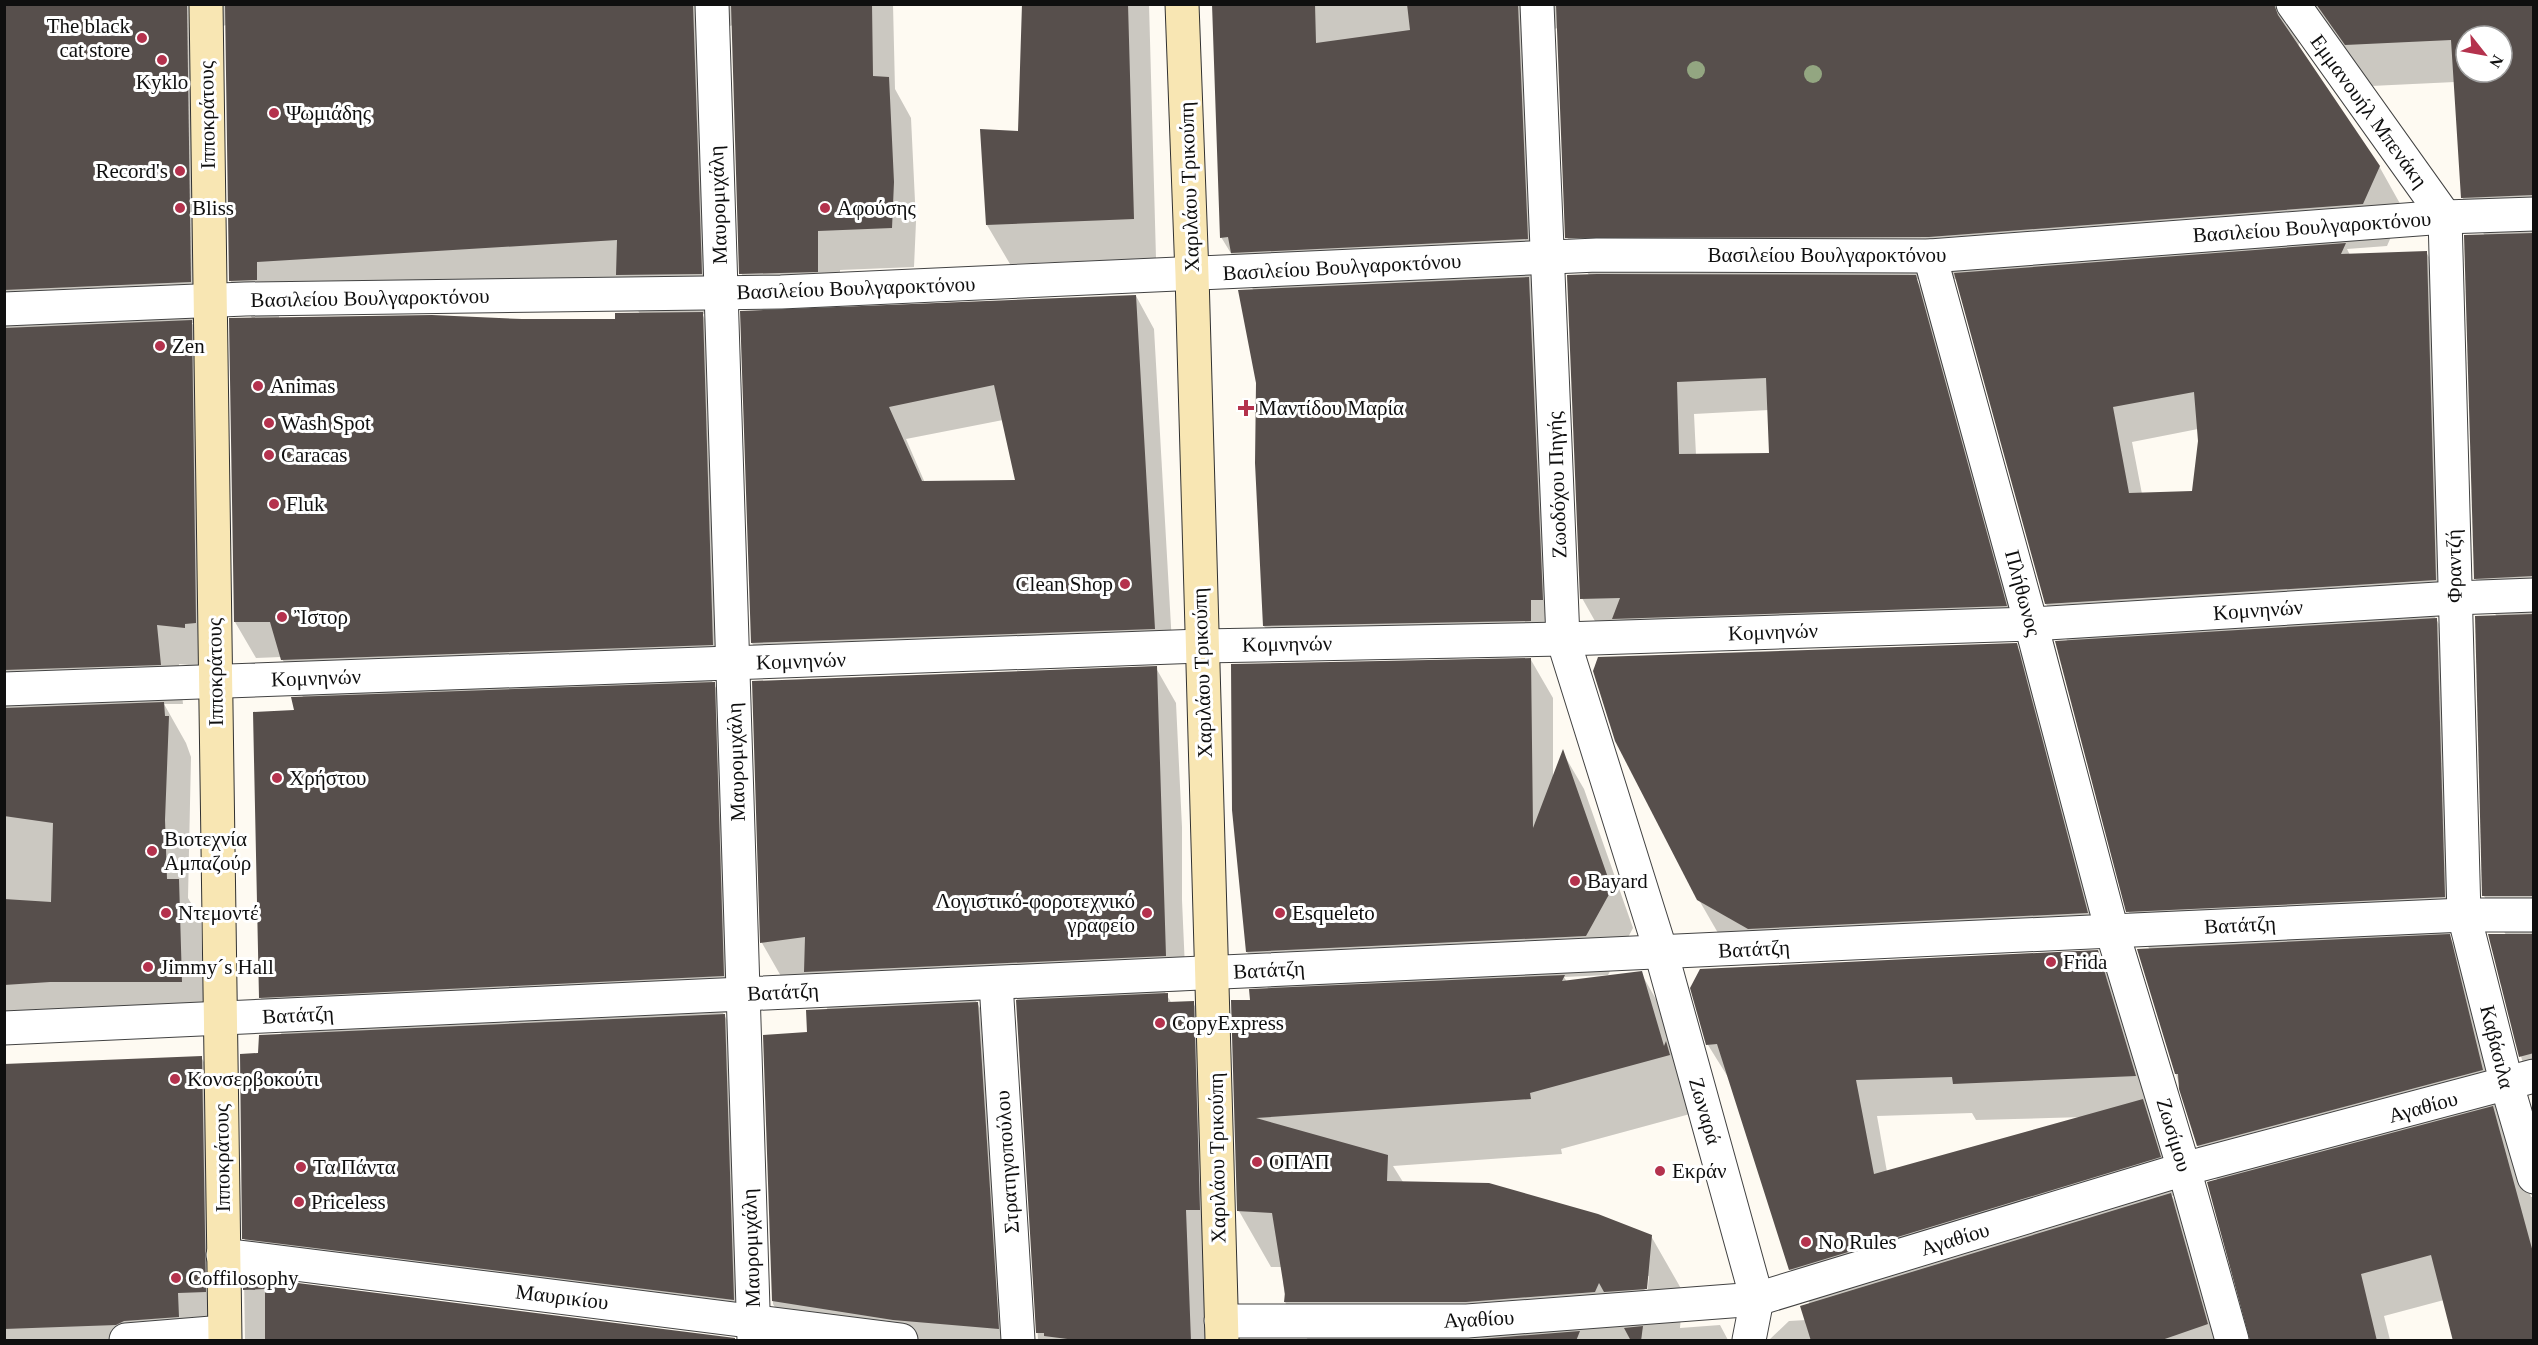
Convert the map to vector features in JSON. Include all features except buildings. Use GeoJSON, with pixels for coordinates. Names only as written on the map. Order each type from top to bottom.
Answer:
{"type":"FeatureCollection","features":[{"type":"Feature","properties":{"kind":"street","name":"Ιπποκράτους"},"geometry":{"type":"LineString","coordinates":[[206,4],[224,1336]]}},
{"type":"Feature","properties":{"kind":"street","name":"Μαυρομιχάλη"},"geometry":{"type":"LineString","coordinates":[[712,4],[754,1331]]}},
{"type":"Feature","properties":{"kind":"street","name":"Χαριλάου Τρικούπη"},"geometry":{"type":"LineString","coordinates":[[1182,4],[1213,972],[1221,1331]]}},
{"type":"Feature","properties":{"kind":"street","name":"Ζωοδόχου Πηγής"},"geometry":{"type":"LineString","coordinates":[[1537,4],[1563,639],[1661,952]]}},
{"type":"Feature","properties":{"kind":"street","name":"Εμμανουήλ Μπενάκη"},"geometry":{"type":"LineString","coordinates":[[2293,4],[2445,217]]}},
{"type":"Feature","properties":{"kind":"street","name":"Βασιλείου Βουλγαροκτόνου"},"geometry":{"type":"LineString","coordinates":[[4,309],[210,301],[721,293],[1192,275],[1547,257],[1930,256],[2445,217],[2534,214]]}},
{"type":"Feature","properties":{"kind":"street","name":"Φραντζή"},"geometry":{"type":"LineString","coordinates":[[2445,217],[2464,915]]}},
{"type":"Feature","properties":{"kind":"street","name":"Πλήθωνος"},"geometry":{"type":"LineString","coordinates":[[1930,256],[2112,931]]}},
{"type":"Feature","properties":{"kind":"street","name":"Κομνηνών"},"geometry":{"type":"LineString","coordinates":[[4,689],[1201,646],[1563,639],[2031,624],[2534,595]]}},
{"type":"Feature","properties":{"kind":"street","name":"Βατάτζη"},"geometry":{"type":"LineString","coordinates":[[4,1028],[2464,915],[2534,915]]}},
{"type":"Feature","properties":{"kind":"street","name":"Καβάσιλα"},"geometry":{"type":"LineString","coordinates":[[2464,915],[2520,1081],[2534,1177]]}},
{"type":"Feature","properties":{"kind":"street","name":"Ζωσίμου"},"geometry":{"type":"LineString","coordinates":[[2112,931],[2184,1169],[2232,1341]]}},
{"type":"Feature","properties":{"kind":"street","name":"Ζωναρά"},"geometry":{"type":"LineString","coordinates":[[1661,952],[1757,1299],[1749,1341]]}},
{"type":"Feature","properties":{"kind":"street","name":"Στρατηγοπούλου"},"geometry":{"type":"LineString","coordinates":[[996,983],[1018,1341]]}},
{"type":"Feature","properties":{"kind":"street","name":"Αγαθίου"},"geometry":{"type":"LineString","coordinates":[[1221,1331],[1466,1331],[1757,1299],[2184,1169],[2520,1081]]}},
{"type":"Feature","properties":{"kind":"street","name":"Μαυρικίου"},"geometry":{"type":"LineString","coordinates":[[223,1255],[754,1331],[901,1341]]}},
{"type":"Feature","properties":{"kind":"street"},"geometry":{"type":"LineString","coordinates":[[126,1340],[224,1336]]}},
{"type":"Feature","properties":{"kind":"place","name":"The black cat store"},"geometry":{"type":"Point","coordinates":[142,38]}},
{"type":"Feature","properties":{"kind":"place","name":"Kyklo"},"geometry":{"type":"Point","coordinates":[162,60]}},
{"type":"Feature","properties":{"kind":"place","name":"Ψωμιάδης"},"geometry":{"type":"Point","coordinates":[274,113]}},
{"type":"Feature","properties":{"kind":"place","name":"Record's"},"geometry":{"type":"Point","coordinates":[180,171]}},
{"type":"Feature","properties":{"kind":"place","name":"Bliss"},"geometry":{"type":"Point","coordinates":[180,208]}},
{"type":"Feature","properties":{"kind":"place","name":"Αφούσης"},"geometry":{"type":"Point","coordinates":[825,208]}},
{"type":"Feature","properties":{"kind":"place","name":"Zen"},"geometry":{"type":"Point","coordinates":[160,346]}},
{"type":"Feature","properties":{"kind":"place","name":"Animas"},"geometry":{"type":"Point","coordinates":[258,386]}},
{"type":"Feature","properties":{"kind":"place","name":"Μαντίδου Μαρία"},"geometry":{"type":"Point","coordinates":[1246,408]}},
{"type":"Feature","properties":{"kind":"place","name":"Wash Spot"},"geometry":{"type":"Point","coordinates":[269,423]}},
{"type":"Feature","properties":{"kind":"place","name":"Caracas"},"geometry":{"type":"Point","coordinates":[269,455]}},
{"type":"Feature","properties":{"kind":"place","name":"Fluk"},"geometry":{"type":"Point","coordinates":[274,504]}},
{"type":"Feature","properties":{"kind":"place","name":"Clean Shop"},"geometry":{"type":"Point","coordinates":[1125,584]}},
{"type":"Feature","properties":{"kind":"place","name":"Ἲστορ"},"geometry":{"type":"Point","coordinates":[282,617]}},
{"type":"Feature","properties":{"kind":"place","name":"Χρήστου"},"geometry":{"type":"Point","coordinates":[277,778]}},
{"type":"Feature","properties":{"kind":"place","name":"Βιοτεχνία Αμπαζούρ"},"geometry":{"type":"Point","coordinates":[152,851]}},
{"type":"Feature","properties":{"kind":"place","name":"Bayard"},"geometry":{"type":"Point","coordinates":[1575,881]}},
{"type":"Feature","properties":{"kind":"place","name":"Ντεμοντέ"},"geometry":{"type":"Point","coordinates":[166,913]}},
{"type":"Feature","properties":{"kind":"place","name":"Λογιστικό-φοροτεχνικό γραφείο"},"geometry":{"type":"Point","coordinates":[1147,913]}},
{"type":"Feature","properties":{"kind":"place","name":"Esqueleto"},"geometry":{"type":"Point","coordinates":[1280,913]}},
{"type":"Feature","properties":{"kind":"place","name":"Frida"},"geometry":{"type":"Point","coordinates":[2051,962]}},
{"type":"Feature","properties":{"kind":"place","name":"Jimmy´s Hall"},"geometry":{"type":"Point","coordinates":[148,967]}},
{"type":"Feature","properties":{"kind":"place","name":"CopyExpress"},"geometry":{"type":"Point","coordinates":[1160,1023]}},
{"type":"Feature","properties":{"kind":"place","name":"Κονσερβοκούτι"},"geometry":{"type":"Point","coordinates":[175,1079]}},
{"type":"Feature","properties":{"kind":"place","name":"ΟΠΑΠ"},"geometry":{"type":"Point","coordinates":[1257,1162]}},
{"type":"Feature","properties":{"kind":"place","name":"Τα Πάντα"},"geometry":{"type":"Point","coordinates":[301,1167]}},
{"type":"Feature","properties":{"kind":"place","name":"Εκράν"},"geometry":{"type":"Point","coordinates":[1660,1171]}},
{"type":"Feature","properties":{"kind":"place","name":"Priceless"},"geometry":{"type":"Point","coordinates":[299,1202]}},
{"type":"Feature","properties":{"kind":"place","name":"No Rules"},"geometry":{"type":"Point","coordinates":[1806,1242]}},
{"type":"Feature","properties":{"kind":"place","name":"Coffilosophy"},"geometry":{"type":"Point","coordinates":[176,1278]}}]}
